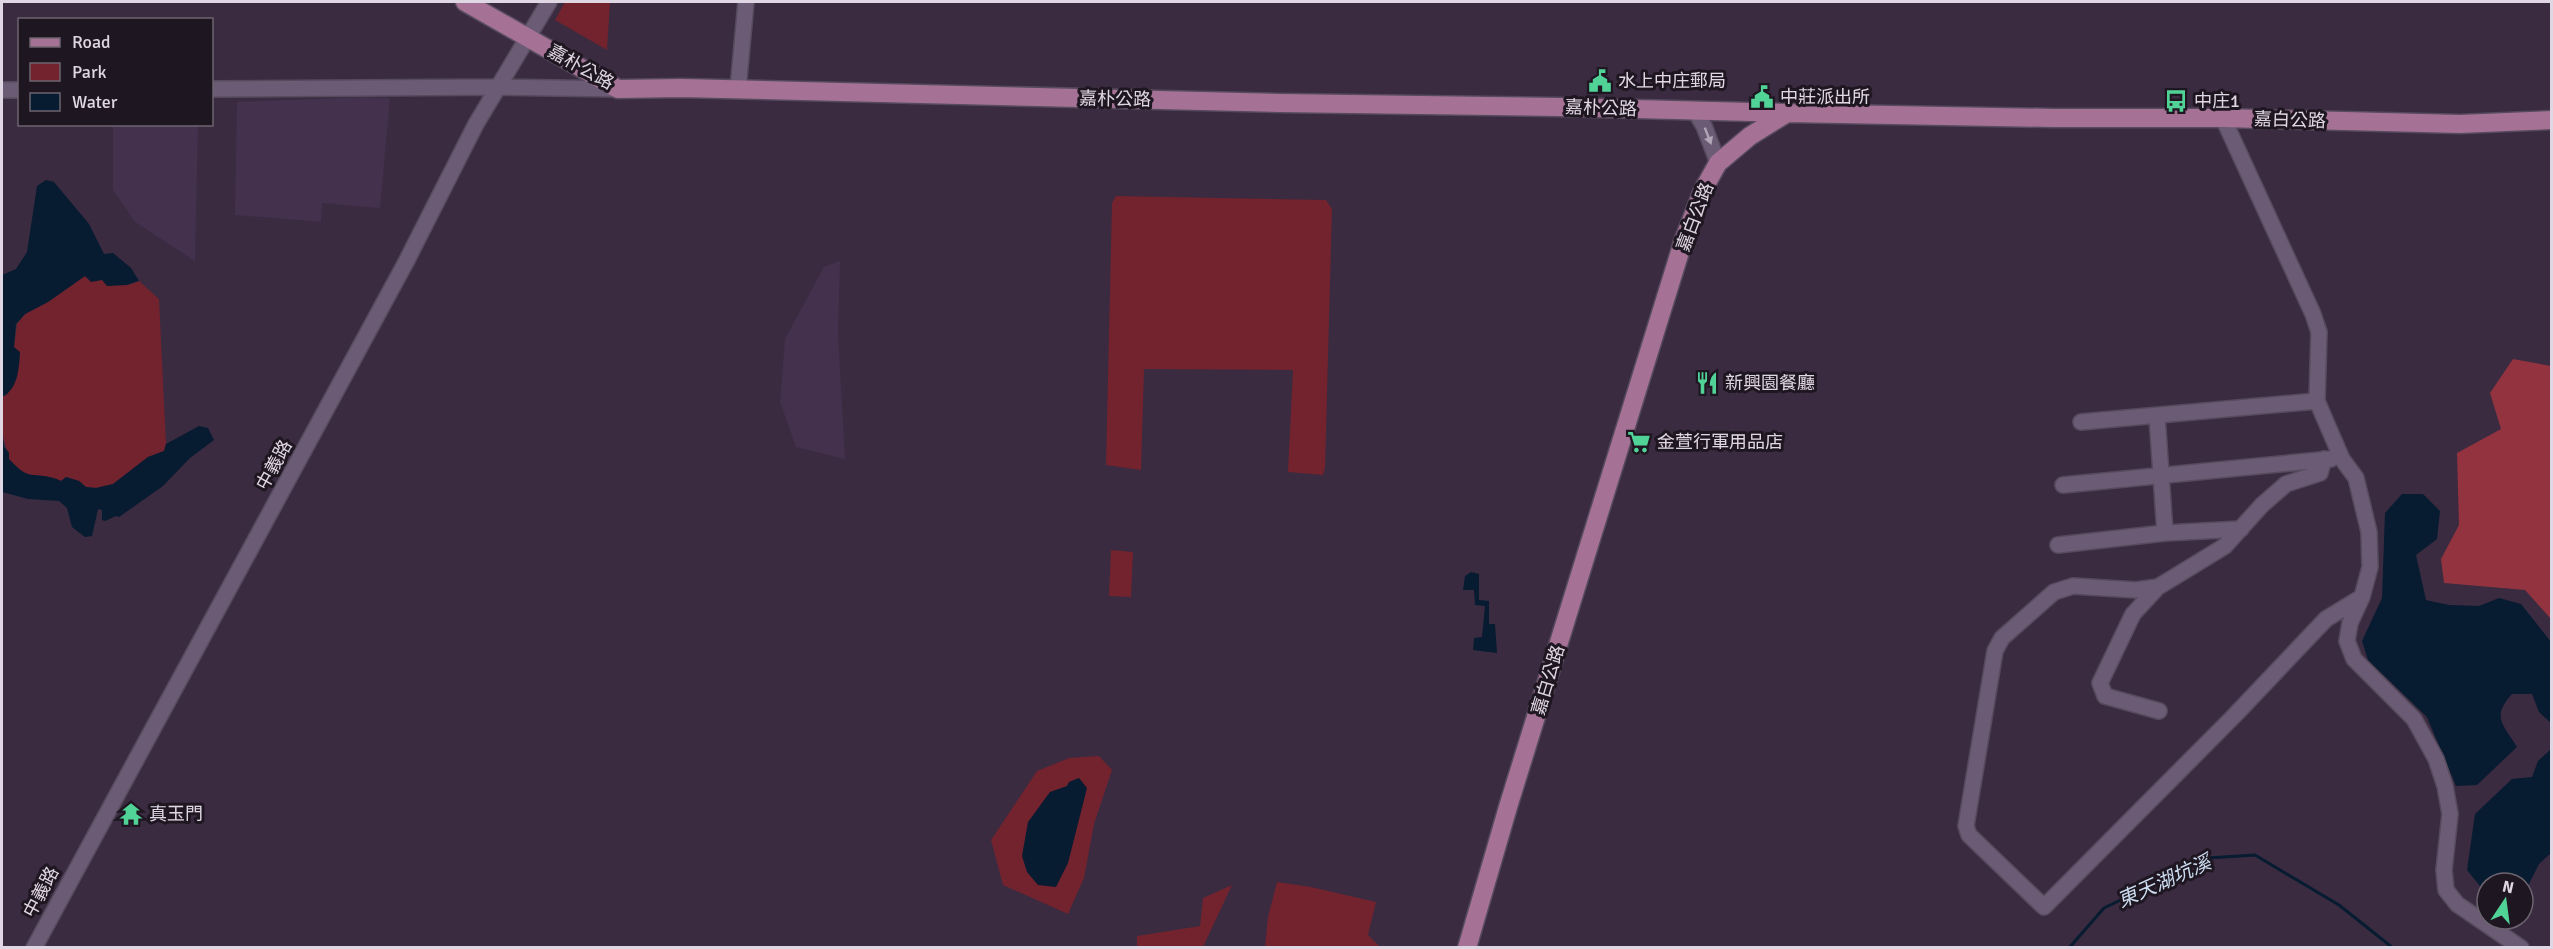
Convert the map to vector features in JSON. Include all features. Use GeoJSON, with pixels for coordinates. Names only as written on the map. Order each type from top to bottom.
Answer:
{"type":"FeatureCollection","features":[{"type":"Feature","properties":{"kind":"main road","name":"嘉朴公路"},"geometry":{"type":"LineString","coordinates":[[465,2],[618,89],[738,89],[1787,113]]}},
{"type":"Feature","properties":{"kind":"main road","name":"嘉白公路"},"geometry":{"type":"LineString","coordinates":[[1467,948],[1508,807],[1683,242],[1703,190],[1718,163],[1750,136],[1787,113],[2053,118],[2223,118],[2460,124],[2552,120]]}},
{"type":"Feature","properties":{"kind":"street","name":"中義路"},"geometry":{"type":"LineString","coordinates":[[34,948],[406,262],[476,124],[549,2]]}},
{"type":"Feature","properties":{"kind":"street"},"geometry":{"type":"LineString","coordinates":[[738,89],[746,2]]}},
{"type":"Feature","properties":{"kind":"street"},"geometry":{"type":"LineString","coordinates":[[213,89],[499,87],[618,89]]}},
{"type":"Feature","properties":{"kind":"street"},"geometry":{"type":"LineString","coordinates":[[2,90],[18,90]]}},
{"type":"Feature","properties":{"kind":"street"},"geometry":{"type":"LineString","coordinates":[[1695,111],[1704,126],[1718,163]]}},
{"type":"Feature","properties":{"kind":"street"},"geometry":{"type":"LineString","coordinates":[[2223,118],[2313,314],[2319,332],[2317,401],[2342,459],[2356,478],[2369,532],[2370,567],[2362,597],[2350,622],[2347,641],[2355,659],[2414,719],[2436,759],[2445,786],[2450,814],[2444,870],[2446,890],[2457,904],[2521,948]]}},
{"type":"Feature","properties":{"kind":"street"},"geometry":{"type":"LineString","coordinates":[[2081,422],[2317,401]]}},
{"type":"Feature","properties":{"kind":"street"},"geometry":{"type":"LineString","coordinates":[[2157,416],[2165,533]]}},
{"type":"Feature","properties":{"kind":"street"},"geometry":{"type":"LineString","coordinates":[[2159,711],[2105,696],[2100,683],[2133,614],[2158,586],[2225,546],[2286,484],[2320,472],[2324,459]]}},
{"type":"Feature","properties":{"kind":"street"},"geometry":{"type":"LineString","coordinates":[[2063,485],[2342,459]]}},
{"type":"Feature","properties":{"kind":"street"},"geometry":{"type":"LineString","coordinates":[[2058,545],[2165,533],[2241,529]]}},
{"type":"Feature","properties":{"kind":"street"},"geometry":{"type":"LineString","coordinates":[[2158,586],[2136,590],[2073,586],[2054,592],[2001,639],[1995,651],[1966,826],[1969,835],[2044,907],[2234,716],[2326,619],[2362,597]]}},
{"type":"Feature","properties":{"kind":"shaded area"},"geometry":{"type":"Polygon","coordinates":[[[390,98],[380,208],[322,203],[321,222],[235,215],[237,102],[390,98]]]}},
{"type":"Feature","properties":{"kind":"shaded area"},"geometry":{"type":"Polygon","coordinates":[[[113,126],[198,126],[195,261],[135,222],[113,190],[113,126]]]}},
{"type":"Feature","properties":{"kind":"shaded area"},"geometry":{"type":"Polygon","coordinates":[[[840,261],[838,334],[845,459],[796,447],[780,402],[785,339],[824,267],[840,261]]]}},
{"type":"Feature","properties":{"kind":"shaded area"},"geometry":{"type":"Polygon","coordinates":[[[2513,359],[2551,366],[2551,619],[2525,590],[2444,583],[2441,559],[2459,525],[2457,453],[2501,429],[2490,393],[2513,359]]]}},
{"type":"Feature","properties":{"kind":"green space"},"geometry":{"type":"Polygon","coordinates":[[[565,2],[610,2],[607,50],[555,20],[565,2]]]}},
{"type":"Feature","properties":{"kind":"green space"},"geometry":{"type":"Polygon","coordinates":[[[1116,196],[1326,200],[1332,209],[1323,475],[1288,472],[1293,370],[1144,369],[1141,470],[1106,465],[1112,203],[1116,196]]]}},
{"type":"Feature","properties":{"kind":"green space"},"geometry":{"type":"Polygon","coordinates":[[[85,276],[127,285],[139,281],[159,299],[166,444],[164,451],[148,457],[113,484],[96,488],[86,487],[79,481],[67,477],[61,481],[23,472],[9,459],[2,426],[2,397],[8,394],[17,324],[25,314],[48,302],[85,276]]]}},
{"type":"Feature","properties":{"kind":"green space"},"geometry":{"type":"Polygon","coordinates":[[[1111,550],[1133,552],[1131,597],[1109,596],[1111,550]]]}},
{"type":"Feature","properties":{"kind":"green space"},"geometry":{"type":"Polygon","coordinates":[[[1099,756],[1112,770],[1094,824],[1084,878],[1068,914],[1003,885],[991,840],[1037,771],[1069,758],[1099,756]]]}},
{"type":"Feature","properties":{"kind":"green space"},"geometry":{"type":"Polygon","coordinates":[[[1277,882],[1311,887],[1376,902],[1368,935],[1380,947],[1265,947],[1268,917],[1277,882]]]}},
{"type":"Feature","properties":{"kind":"green space"},"geometry":{"type":"Polygon","coordinates":[[[1232,885],[1203,947],[1137,947],[1137,936],[1200,926],[1203,898],[1232,885]]]}},
{"type":"Feature","properties":{"kind":"water"},"geometry":{"type":"Polygon","coordinates":[[[46,180],[54,182],[89,224],[104,254],[113,253],[131,268],[139,281],[127,285],[107,286],[102,280],[91,282],[85,276],[48,302],[25,314],[16,324],[14,347],[20,352],[17,378],[11,389],[2,397],[2,275],[16,269],[27,252],[37,186],[46,180]]]}},
{"type":"Feature","properties":{"kind":"water"},"geometry":{"type":"Polygon","coordinates":[[[199,426],[208,428],[214,440],[190,458],[163,486],[119,517],[102,520],[102,510],[98,509],[92,536],[85,537],[72,527],[67,508],[59,501],[28,499],[2,492],[2,430],[4,447],[9,453],[9,459],[23,472],[61,481],[66,477],[79,481],[86,487],[96,488],[113,484],[148,457],[164,451],[166,444],[199,426]]]}},
{"type":"Feature","properties":{"kind":"water"},"geometry":{"type":"Polygon","coordinates":[[[2402,494],[2423,494],[2440,511],[2437,539],[2416,555],[2426,600],[2449,605],[2479,606],[2499,598],[2521,604],[2551,642],[2551,723],[2539,712],[2532,694],[2512,694],[2502,709],[2501,720],[2517,747],[2477,785],[2456,786],[2427,717],[2368,660],[2362,641],[2382,598],[2385,513],[2402,494]]]}},
{"type":"Feature","properties":{"kind":"water"},"geometry":{"type":"Polygon","coordinates":[[[1471,572],[1479,574],[1479,600],[1489,601],[1489,624],[1495,624],[1497,653],[1473,650],[1474,638],[1482,637],[1485,606],[1475,605],[1474,590],[1463,590],[1465,576],[1471,572]]]}},
{"type":"Feature","properties":{"kind":"water"},"geometry":{"type":"Polygon","coordinates":[[[2551,749],[2551,853],[2539,864],[2535,872],[2475,871],[2475,880],[2467,870],[2475,814],[2512,779],[2532,777],[2538,761],[2551,749]]]}},
{"type":"Feature","properties":{"kind":"water"},"geometry":{"type":"Polygon","coordinates":[[[1079,778],[1087,788],[1068,863],[1056,887],[1038,885],[1027,872],[1022,856],[1028,822],[1050,792],[1067,786],[1069,782],[1079,778]]]}},
{"type":"Feature","properties":{"kind":"waterway","name":"東天湖坑溪"},"geometry":{"type":"LineString","coordinates":[[2069,948],[2104,908],[2208,858],[2255,855],[2339,905],[2393,948]]}},
{"type":"Feature","properties":{"kind":"place","name":"水上中庄郵局"},"geometry":{"type":"Point","coordinates":[1600,81]}},
{"type":"Feature","properties":{"kind":"place","name":"中莊派出所"},"geometry":{"type":"Point","coordinates":[1762,97]}},
{"type":"Feature","properties":{"kind":"place","name":"中庄1"},"geometry":{"type":"Point","coordinates":[2176,101]}},
{"type":"Feature","properties":{"kind":"place","name":"新興園餐廳"},"geometry":{"type":"Point","coordinates":[1707,383]}},
{"type":"Feature","properties":{"kind":"place","name":"金萱行軍用品店"},"geometry":{"type":"Point","coordinates":[1639,442]}},
{"type":"Feature","properties":{"kind":"place","name":"真玉門"},"geometry":{"type":"Point","coordinates":[131,814]}}]}
